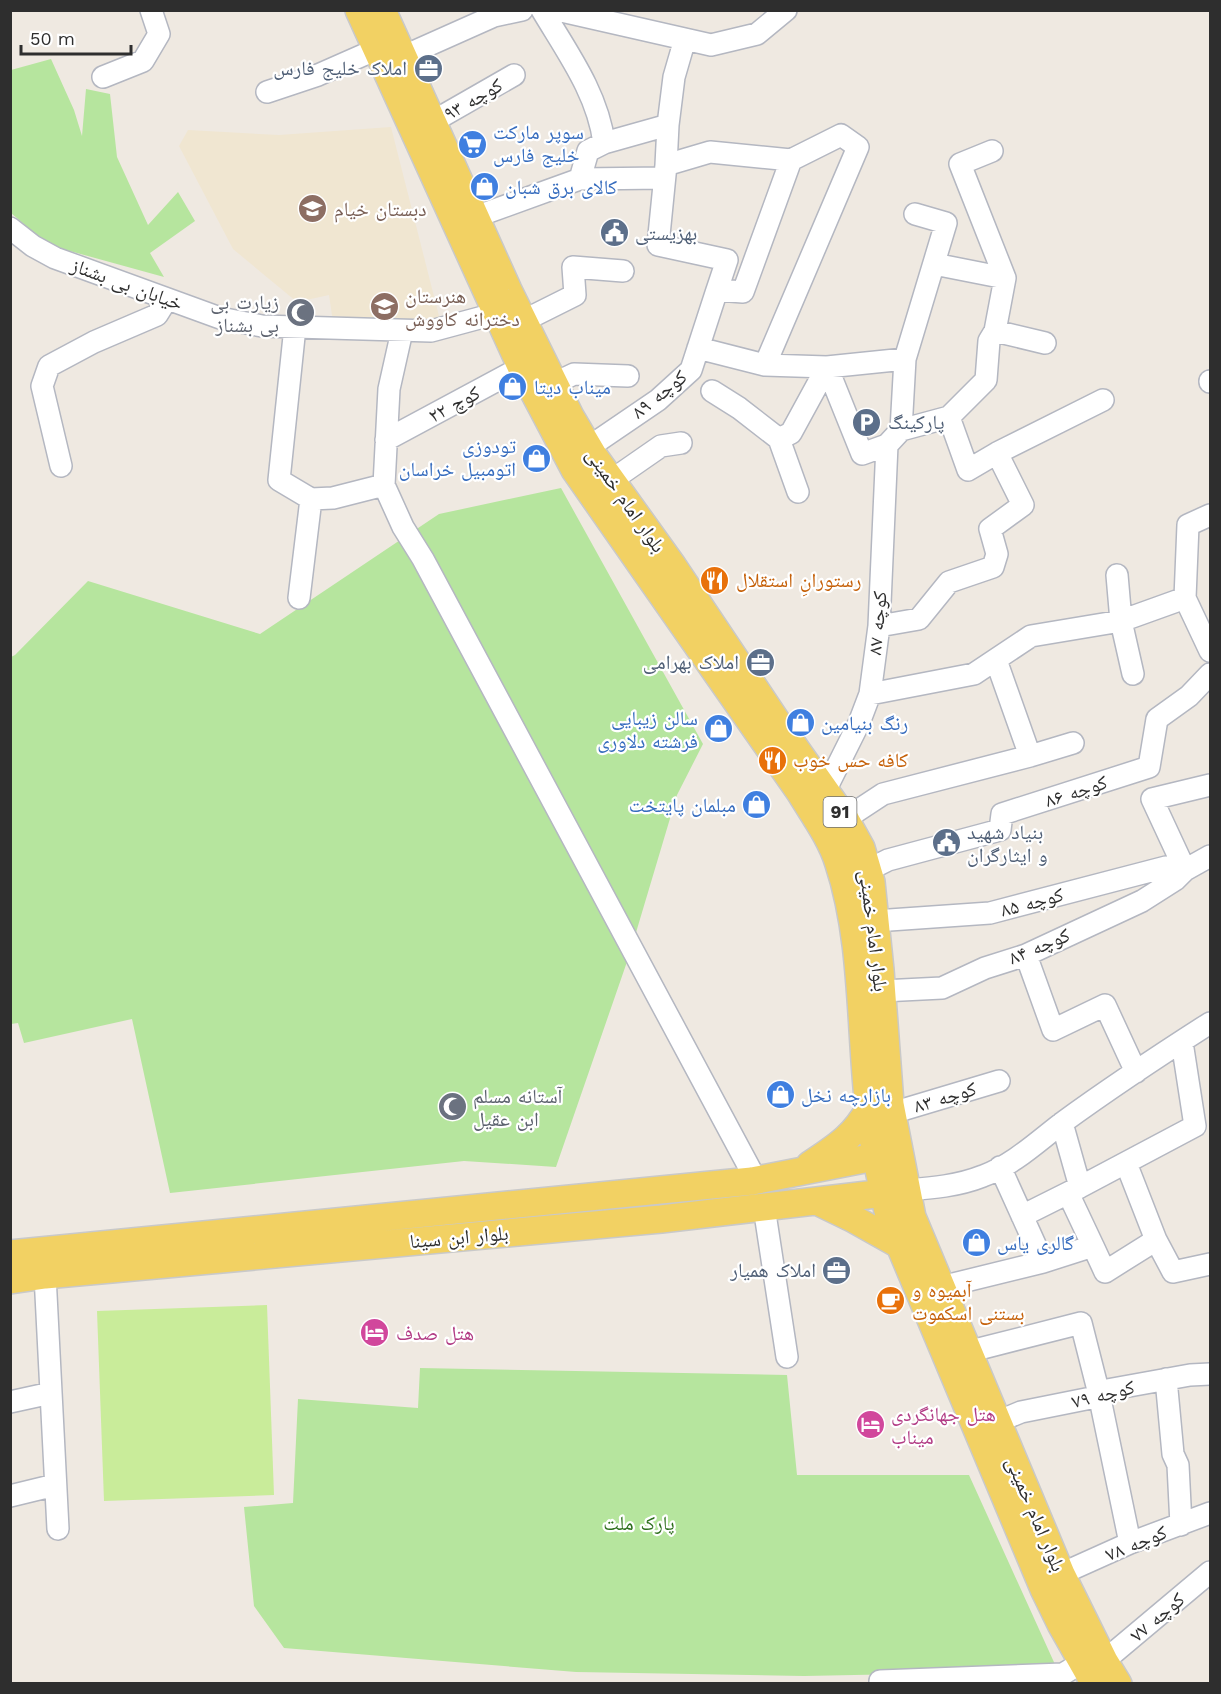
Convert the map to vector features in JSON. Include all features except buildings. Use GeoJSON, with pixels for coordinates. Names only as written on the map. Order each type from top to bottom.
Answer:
{"type":"FeatureCollection","features":[{"type":"Feature","properties":{"kind":"main road","name":"بلوار امام خمینی"},"geometry":{"type":"LineString","coordinates":[[359,10],[388,58],[432,122],[475,217],[510,317],[522,367],[550,426],[575,470],[679,598],[825,791],[845,819],[861,848],[871,882],[882,991],[881,1111]]}},
{"type":"Feature","properties":{"kind":"main road","name":"بلوار امام خمینی"},"geometry":{"type":"LineString","coordinates":[[382,10],[388,58],[510,317],[553,384],[589,447],[612,480],[679,598],[823,829],[838,861],[853,924],[895,1192],[891,1224],[1044,1588],[1094,1669],[1118,1683]]}},
{"type":"Feature","properties":{"kind":"main road"},"geometry":{"type":"LineString","coordinates":[[800,1171],[846,1141],[860,1125],[881,1111]]}},
{"type":"Feature","properties":{"kind":"main road","name":"بلوار ابن سینا"},"geometry":{"type":"LineString","coordinates":[[10,1254],[756,1180],[888,1154]]}},
{"type":"Feature","properties":{"kind":"main road","name":"بلوار امام خمینی"},"geometry":{"type":"LineString","coordinates":[[895,1192],[912,1216],[1061,1574],[1094,1669]]}},
{"type":"Feature","properties":{"kind":"main road","name":"بلوار ابن سینا"},"geometry":{"type":"LineString","coordinates":[[10,1280],[662,1219],[895,1192]]}},
{"type":"Feature","properties":{"kind":"main road"},"geometry":{"type":"LineString","coordinates":[[816,1201],[900,1245]]}},
{"type":"Feature","properties":{"kind":"street"},"geometry":{"type":"LineString","coordinates":[[103,77],[143,61],[159,34],[152,10]]}},
{"type":"Feature","properties":{"kind":"street"},"geometry":{"type":"LineString","coordinates":[[267,92],[318,75],[388,58],[494,16],[522,10]]}},
{"type":"Feature","properties":{"kind":"street"},"geometry":{"type":"LineString","coordinates":[[542,10],[582,77],[602,124],[604,143]]}},
{"type":"Feature","properties":{"kind":"street"},"geometry":{"type":"LineString","coordinates":[[557,10],[711,45],[756,34],[786,10]]}},
{"type":"Feature","properties":{"kind":"street"},"geometry":{"type":"LineString","coordinates":[[665,172],[674,77],[685,39]]}},
{"type":"Feature","properties":{"kind":"street","name":"کوچه ۹۳"},"geometry":{"type":"LineString","coordinates":[[432,122],[514,75]]}},
{"type":"Feature","properties":{"kind":"street"},"geometry":{"type":"LineString","coordinates":[[580,179],[588,151],[604,143],[668,125]]}},
{"type":"Feature","properties":{"kind":"street"},"geometry":{"type":"LineString","coordinates":[[475,217],[580,179],[665,172],[710,152],[791,160],[841,135],[858,147],[765,365]]}},
{"type":"Feature","properties":{"kind":"street"},"geometry":{"type":"LineString","coordinates":[[827,367],[862,454],[894,437],[949,417],[986,380],[989,341],[995,331],[1005,278],[960,164],[992,151]]}},
{"type":"Feature","properties":{"kind":"street"},"geometry":{"type":"LineString","coordinates":[[717,290],[743,292],[791,160]]}},
{"type":"Feature","properties":{"kind":"street","name":"کوچه ۸۹"},"geometry":{"type":"LineString","coordinates":[[589,447],[658,400],[692,370],[728,260],[658,244],[665,172]]}},
{"type":"Feature","properties":{"kind":"street","name":"کوچه ۸۷"},"geometry":{"type":"LineString","coordinates":[[825,791],[859,723],[870,694],[879,626],[894,437],[905,359],[946,223],[915,214]]}},
{"type":"Feature","properties":{"kind":"street","name":"خیابان بی بشناز"},"geometry":{"type":"LineString","coordinates":[[10,228],[33,246],[55,258],[220,318],[262,326],[431,331],[510,317],[575,296],[573,267],[623,271]]}},
{"type":"Feature","properties":{"kind":"street"},"geometry":{"type":"LineString","coordinates":[[934,264],[1005,278]]}},
{"type":"Feature","properties":{"kind":"street"},"geometry":{"type":"LineString","coordinates":[[61,466],[42,386],[49,366],[94,342],[157,315],[167,299]]}},
{"type":"Feature","properties":{"kind":"street"},"geometry":{"type":"LineString","coordinates":[[295,327],[279,480],[311,499],[333,498],[384,485]]}},
{"type":"Feature","properties":{"kind":"street"},"geometry":{"type":"LineString","coordinates":[[402,331],[389,388],[384,485],[403,526],[423,559],[756,1180]]}},
{"type":"Feature","properties":{"kind":"street"},"geometry":{"type":"LineString","coordinates":[[995,331],[1045,343]]}},
{"type":"Feature","properties":{"kind":"street"},"geometry":{"type":"LineString","coordinates":[[698,348],[765,365],[827,367],[905,359]]}},
{"type":"Feature","properties":{"kind":"street","name":"کوچ ۲۲"},"geometry":{"type":"LineString","coordinates":[[386,440],[522,367]]}},
{"type":"Feature","properties":{"kind":"street"},"geometry":{"type":"LineString","coordinates":[[779,439],[791,433],[827,367]]}},
{"type":"Feature","properties":{"kind":"street"},"geometry":{"type":"LineString","coordinates":[[553,384],[574,374],[628,376]]}},
{"type":"Feature","properties":{"kind":"street"},"geometry":{"type":"LineString","coordinates":[[712,390],[779,439],[798,492]]}},
{"type":"Feature","properties":{"kind":"street"},"geometry":{"type":"LineString","coordinates":[[949,417],[968,470],[1103,400]]}},
{"type":"Feature","properties":{"kind":"street"},"geometry":{"type":"LineString","coordinates":[[612,480],[661,446],[681,443]]}},
{"type":"Feature","properties":{"kind":"street"},"geometry":{"type":"LineString","coordinates":[[879,626],[919,619],[949,582],[993,567],[997,554],[990,530],[1023,505],[997,453]]}},
{"type":"Feature","properties":{"kind":"street"},"geometry":{"type":"LineString","coordinates":[[299,598],[311,499]]}},
{"type":"Feature","properties":{"kind":"street"},"geometry":{"type":"LineString","coordinates":[[1210,515],[1188,525],[1185,598],[1210,651]]}},
{"type":"Feature","properties":{"kind":"street"},"geometry":{"type":"LineString","coordinates":[[1117,575],[1121,621],[1133,674]]}},
{"type":"Feature","properties":{"kind":"street"},"geometry":{"type":"LineString","coordinates":[[870,694],[974,674],[1031,636],[1121,621],[1185,598]]}},
{"type":"Feature","properties":{"kind":"street"},"geometry":{"type":"LineString","coordinates":[[996,660],[1030,756]]}},
{"type":"Feature","properties":{"kind":"street"},"geometry":{"type":"LineString","coordinates":[[1185,870],[1152,799],[1149,767],[1157,719],[1189,696],[1210,674]]}},
{"type":"Feature","properties":{"kind":"street"},"geometry":{"type":"LineString","coordinates":[[845,819],[884,794],[1073,743]]}},
{"type":"Feature","properties":{"kind":"street","name":"کوچه ۸۶"},"geometry":{"type":"LineString","coordinates":[[868,870],[888,860],[1000,830],[1002,814],[1149,767]]}},
{"type":"Feature","properties":{"kind":"street"},"geometry":{"type":"LineString","coordinates":[[1152,799],[1210,784]]}},
{"type":"Feature","properties":{"kind":"street","name":"کوچه ۸۴"},"geometry":{"type":"LineString","coordinates":[[882,991],[942,988],[985,968],[1026,955],[1142,900],[1175,880],[1185,870],[1210,856]]}},
{"type":"Feature","properties":{"kind":"street","name":"کوچه ۸۵"},"geometry":{"type":"LineString","coordinates":[[875,921],[990,913],[1166,867],[1185,870]]}},
{"type":"Feature","properties":{"kind":"street"},"geometry":{"type":"LineString","coordinates":[[1026,955],[1053,1030],[1105,1005],[1136,1072]]}},
{"type":"Feature","properties":{"kind":"street"},"geometry":{"type":"LineString","coordinates":[[895,1192],[940,1187],[992,1172],[1022,1155],[1062,1123],[1210,1023]]}},
{"type":"Feature","properties":{"kind":"street"},"geometry":{"type":"LineString","coordinates":[[1022,1216],[1195,1126],[1182,1042]]}},
{"type":"Feature","properties":{"kind":"street","name":"کوچه ۸۳"},"geometry":{"type":"LineString","coordinates":[[881,1111],[999,1081]]}},
{"type":"Feature","properties":{"kind":"street"},"geometry":{"type":"LineString","coordinates":[[1062,1123],[1074,1190],[1093,1246],[1105,1272],[1156,1240]]}},
{"type":"Feature","properties":{"kind":"street"},"geometry":{"type":"LineString","coordinates":[[1126,1163],[1156,1240],[1173,1272],[1210,1264]]}},
{"type":"Feature","properties":{"kind":"street"},"geometry":{"type":"LineString","coordinates":[[992,1172],[1022,1216],[1043,1262]]}},
{"type":"Feature","properties":{"kind":"street"},"geometry":{"type":"LineString","coordinates":[[764,1207],[787,1357]]}},
{"type":"Feature","properties":{"kind":"street"},"geometry":{"type":"LineString","coordinates":[[940,1287],[1043,1262],[1093,1246]]}},
{"type":"Feature","properties":{"kind":"street"},"geometry":{"type":"LineString","coordinates":[[45,1275],[58,1529]]}},
{"type":"Feature","properties":{"kind":"street"},"geometry":{"type":"LineString","coordinates":[[967,1352],[1081,1323],[1099,1394],[1130,1543]]}},
{"type":"Feature","properties":{"kind":"street","name":"کوچه ۷۹"},"geometry":{"type":"LineString","coordinates":[[997,1422],[1021,1412],[1091,1398],[1107,1390],[1166,1379],[1210,1374]]}},
{"type":"Feature","properties":{"kind":"street"},"geometry":{"type":"LineString","coordinates":[[1166,1379],[1173,1454],[1178,1465],[1181,1524]]}},
{"type":"Feature","properties":{"kind":"street"},"geometry":{"type":"LineString","coordinates":[[10,1402],[51,1393]]}},
{"type":"Feature","properties":{"kind":"street"},"geometry":{"type":"LineString","coordinates":[[10,1496],[56,1485]]}},
{"type":"Feature","properties":{"kind":"street","name":"کوچه ۷۸"},"geometry":{"type":"LineString","coordinates":[[1061,1574],[1130,1543],[1210,1513]]}},
{"type":"Feature","properties":{"kind":"street","name":"کوچه ۷۷"},"geometry":{"type":"LineString","coordinates":[[880,1681],[1063,1674],[1094,1669],[1210,1572]]}},
{"type":"Feature","properties":{"kind":"shaded area","name":"دبستان خیام"},"geometry":{"type":"Polygon","coordinates":[[[391,127],[440,320],[403,324],[333,322],[329,295],[297,302],[233,249],[179,146],[188,130],[279,135],[391,127]]]}},
{"type":"Feature","properties":{"kind":"green space"},"geometry":{"type":"Polygon","coordinates":[[[51,59],[74,110],[82,136],[86,89],[110,94],[117,157],[148,225],[178,192],[195,221],[150,253],[164,277],[48,245],[11,213],[11,70],[51,59]]]}},
{"type":"Feature","properties":{"kind":"green space"},"geometry":{"type":"Polygon","coordinates":[[[561,488],[703,744],[677,795],[629,956],[556,1167],[464,1161],[170,1193],[132,1019],[24,1043],[18,1023],[11,1024],[11,657],[88,581],[260,634],[439,514],[561,488]]]}},
{"type":"Feature","properties":{"kind":"green space"},"geometry":{"type":"Polygon","coordinates":[[[267,1305],[274,1495],[104,1501],[97,1311],[267,1305]]]}},
{"type":"Feature","properties":{"kind":"green space","name":"پارک ملت"},"geometry":{"type":"Polygon","coordinates":[[[420,1368],[787,1375],[797,1475],[969,1475],[1058,1671],[804,1676],[576,1672],[284,1648],[254,1606],[244,1507],[293,1503],[298,1399],[418,1408],[420,1368]]]}},
{"type":"Feature","properties":{"kind":"place","name":"املاک خلیج فارس"},"geometry":{"type":"Point","coordinates":[428,68]}},
{"type":"Feature","properties":{"kind":"place","name":"سوپر مارکت خلیج فارس"},"geometry":{"type":"Point","coordinates":[472,144]}},
{"type":"Feature","properties":{"kind":"place","name":"کالای برق شبان"},"geometry":{"type":"Point","coordinates":[484,187]}},
{"type":"Feature","properties":{"kind":"place","name":"دبستان خیام"},"geometry":{"type":"Point","coordinates":[313,209]}},
{"type":"Feature","properties":{"kind":"place","name":"بهزیستی"},"geometry":{"type":"Point","coordinates":[614,233]}},
{"type":"Feature","properties":{"kind":"place","name":"هنرستان دخترانه کاووش"},"geometry":{"type":"Point","coordinates":[384,307]}},
{"type":"Feature","properties":{"kind":"place","name":"زیارت بی بی بشناز"},"geometry":{"type":"Point","coordinates":[300,313]}},
{"type":"Feature","properties":{"kind":"place","name":"میناب دیتا"},"geometry":{"type":"Point","coordinates":[513,387]}},
{"type":"Feature","properties":{"kind":"place","name":"پارکینگ"},"geometry":{"type":"Point","coordinates":[867,422]}},
{"type":"Feature","properties":{"kind":"place","name":"تودوزی اتومبیل خراسان"},"geometry":{"type":"Point","coordinates":[537,458]}},
{"type":"Feature","properties":{"kind":"place","name":"رستورانِ استقلال"},"geometry":{"type":"Point","coordinates":[715,580]}},
{"type":"Feature","properties":{"kind":"place","name":"املاک بهرامی"},"geometry":{"type":"Point","coordinates":[760,662]}},
{"type":"Feature","properties":{"kind":"place","name":"رنگ بنیامین"},"geometry":{"type":"Point","coordinates":[800,723]}},
{"type":"Feature","properties":{"kind":"place","name":"سالن زیبایی فرشته دلاوری"},"geometry":{"type":"Point","coordinates":[719,729]}},
{"type":"Feature","properties":{"kind":"place","name":"کافه حس خوب"},"geometry":{"type":"Point","coordinates":[772,760]}},
{"type":"Feature","properties":{"kind":"place","name":"مبلمان پایتخت"},"geometry":{"type":"Point","coordinates":[757,805]}},
{"type":"Feature","properties":{"kind":"place","name":"بنیاد شهید و ایثارگران"},"geometry":{"type":"Point","coordinates":[946,843]}},
{"type":"Feature","properties":{"kind":"place","name":"بازارچه نخل"},"geometry":{"type":"Point","coordinates":[780,1095]}},
{"type":"Feature","properties":{"kind":"place","name":"آستانه مسلم ابن عقیل"},"geometry":{"type":"Point","coordinates":[452,1107]}},
{"type":"Feature","properties":{"kind":"place","name":"گالری یاس"},"geometry":{"type":"Point","coordinates":[976,1243]}},
{"type":"Feature","properties":{"kind":"place","name":"املاک همیار"},"geometry":{"type":"Point","coordinates":[837,1270]}},
{"type":"Feature","properties":{"kind":"place","name":"آبمیوه و بستنی اسکموت"},"geometry":{"type":"Point","coordinates":[891,1301]}},
{"type":"Feature","properties":{"kind":"place","name":"هتل صدف"},"geometry":{"type":"Point","coordinates":[375,1333]}},
{"type":"Feature","properties":{"kind":"place","name":"هتل جهانگردی میناب"},"geometry":{"type":"Point","coordinates":[870,1425]}}]}
